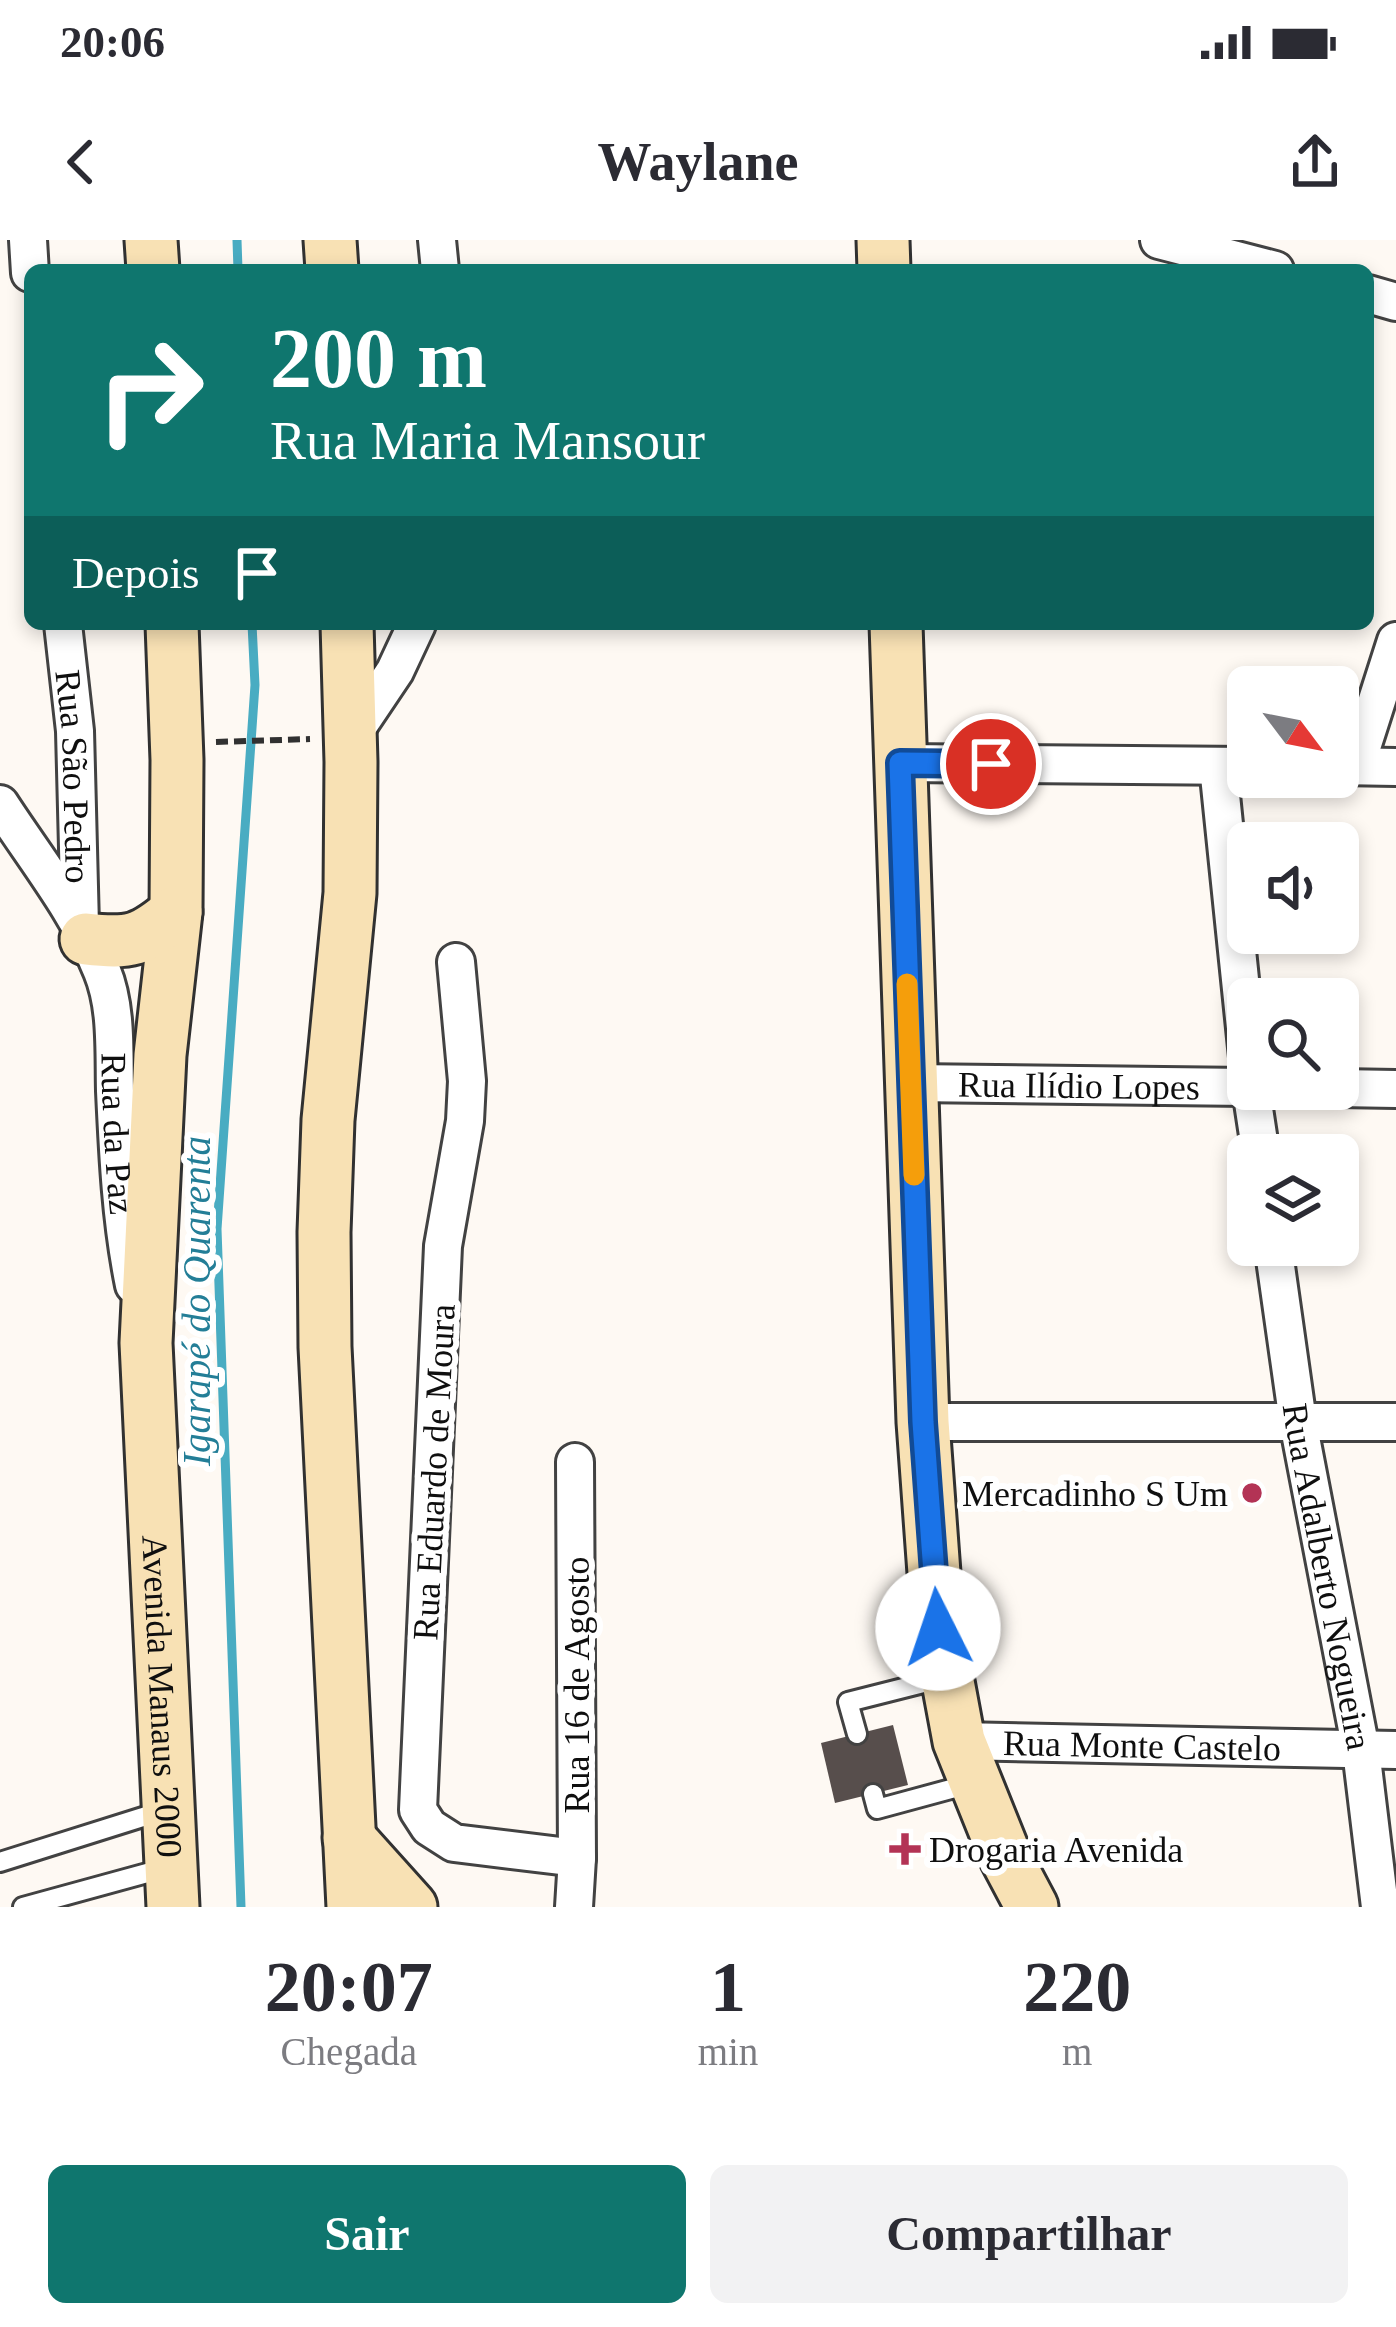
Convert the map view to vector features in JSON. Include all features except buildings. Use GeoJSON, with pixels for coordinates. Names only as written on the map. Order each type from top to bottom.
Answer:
{"type":"FeatureCollection","features":[{"type":"Feature","properties":{"kind":"street"},"geometry":{"type":"LineString","coordinates":[[1160,240],[1252,264]]}},
{"type":"Feature","properties":{"kind":"street","name":"Rua São Pedro"},"geometry":{"type":"LineString","coordinates":[[64,630],[75,731],[83,933]]}},
{"type":"Feature","properties":{"kind":"street","name":"Avenida Manaus 2000"},"geometry":{"type":"LineString","coordinates":[[172,630],[176,912],[160,1055],[146,1343],[172,1887]]}},
{"type":"Feature","properties":{"kind":"street"},"geometry":{"type":"LineString","coordinates":[[345,630],[325,739],[350,893],[328,1120],[324,1232],[325,1347],[353,1907]]}},
{"type":"Feature","properties":{"kind":"street"},"geometry":{"type":"LineString","coordinates":[[325,739],[395,671],[414,630]]}},
{"type":"Feature","properties":{"kind":"street"},"geometry":{"type":"LineString","coordinates":[[896,630],[923,1422],[938,1628],[968,1762],[1006,1858],[1032,1907]]}},
{"type":"Feature","properties":{"kind":"street"},"geometry":{"type":"LineString","coordinates":[[1359,735],[1396,641]]}},
{"type":"Feature","properties":{"kind":"street"},"geometry":{"type":"LineString","coordinates":[[900,763],[1227,766]]}},
{"type":"Feature","properties":{"kind":"street"},"geometry":{"type":"LineString","coordinates":[[1359,766],[1396,767]]}},
{"type":"Feature","properties":{"kind":"street"},"geometry":{"type":"LineString","coordinates":[[1235,798],[1244,978]]}},
{"type":"Feature","properties":{"kind":"street"},"geometry":{"type":"LineString","coordinates":[[0,804],[83,933],[130,942],[152,933],[176,912]]}},
{"type":"Feature","properties":{"kind":"street","name":"Rua da Paz"},"geometry":{"type":"LineString","coordinates":[[83,933],[104,973],[110,1001],[121,1197],[146,1343]]}},
{"type":"Feature","properties":{"kind":"street","name":"Rua Eduardo de Moura"},"geometry":{"type":"LineString","coordinates":[[456,962],[467,1081],[465,1121],[443,1246],[418,1810],[429,1827],[454,1843],[577,1858]]}},
{"type":"Feature","properties":{"kind":"street","name":"Rua Ilídio Lopes"},"geometry":{"type":"LineString","coordinates":[[910,1083],[1227,1088]]}},
{"type":"Feature","properties":{"kind":"street"},"geometry":{"type":"LineString","coordinates":[[1359,1088],[1396,1089]]}},
{"type":"Feature","properties":{"kind":"street","name":"Rua Adalberto Nogueira"},"geometry":{"type":"LineString","coordinates":[[1276,1266],[1298,1422],[1378,1750],[1380,1907]]}},
{"type":"Feature","properties":{"kind":"street"},"geometry":{"type":"LineString","coordinates":[[923,1422],[1396,1423]]}},
{"type":"Feature","properties":{"kind":"street","name":"Rua 16 de Agosto"},"geometry":{"type":"LineString","coordinates":[[574,1907],[575,1462]]}},
{"type":"Feature","properties":{"kind":"street","name":"Rua Monte Castelo"},"geometry":{"type":"LineString","coordinates":[[968,1762],[1378,1750]]}},
{"type":"Feature","properties":{"kind":"street"},"geometry":{"type":"LineString","coordinates":[[349,1838],[411,1907]]}},
{"type":"Feature","properties":{"kind":"lane"},"geometry":{"type":"LineString","coordinates":[[857,1734],[848,1702],[948,1677]]}},
{"type":"Feature","properties":{"kind":"lane"},"geometry":{"type":"LineString","coordinates":[[873,1794],[877,1809],[968,1762]]}},
{"type":"Feature","properties":{"kind":"lane"},"geometry":{"type":"LineString","coordinates":[[0,1862],[167,1810]]}},
{"type":"Feature","properties":{"kind":"lane"},"geometry":{"type":"LineString","coordinates":[[23,1907],[172,1887]]}},
{"type":"Feature","properties":{"kind":"path"},"geometry":{"type":"LineString","coordinates":[[217,742],[325,739]]}},
{"type":"Feature","properties":{"kind":"waterway","name":"Igarapé do Quarenta"},"geometry":{"type":"LineString","coordinates":[[237,240],[238,264]]}},
{"type":"Feature","properties":{"kind":"waterway","name":"Igarapé do Quarenta"},"geometry":{"type":"LineString","coordinates":[[241,1907],[217,1229],[255,685],[252,630]]}},
{"type":"Feature","properties":{"kind":"slow traffic"},"geometry":{"type":"LineString","coordinates":[[907,984],[914,1175]]}},
{"type":"Feature","properties":{"kind":"place","name":"Mercadinho S Um"},"geometry":{"type":"Point","coordinates":[1252,1493]}},
{"type":"Feature","properties":{"kind":"place","name":"Drogaria Avenida"},"geometry":{"type":"Point","coordinates":[905,1849]}},
{"type":"Feature","properties":{"kind":"route"},"geometry":{"type":"LineString","coordinates":[[938,1628],[923,1422],[900,763],[991,764]]}}]}
